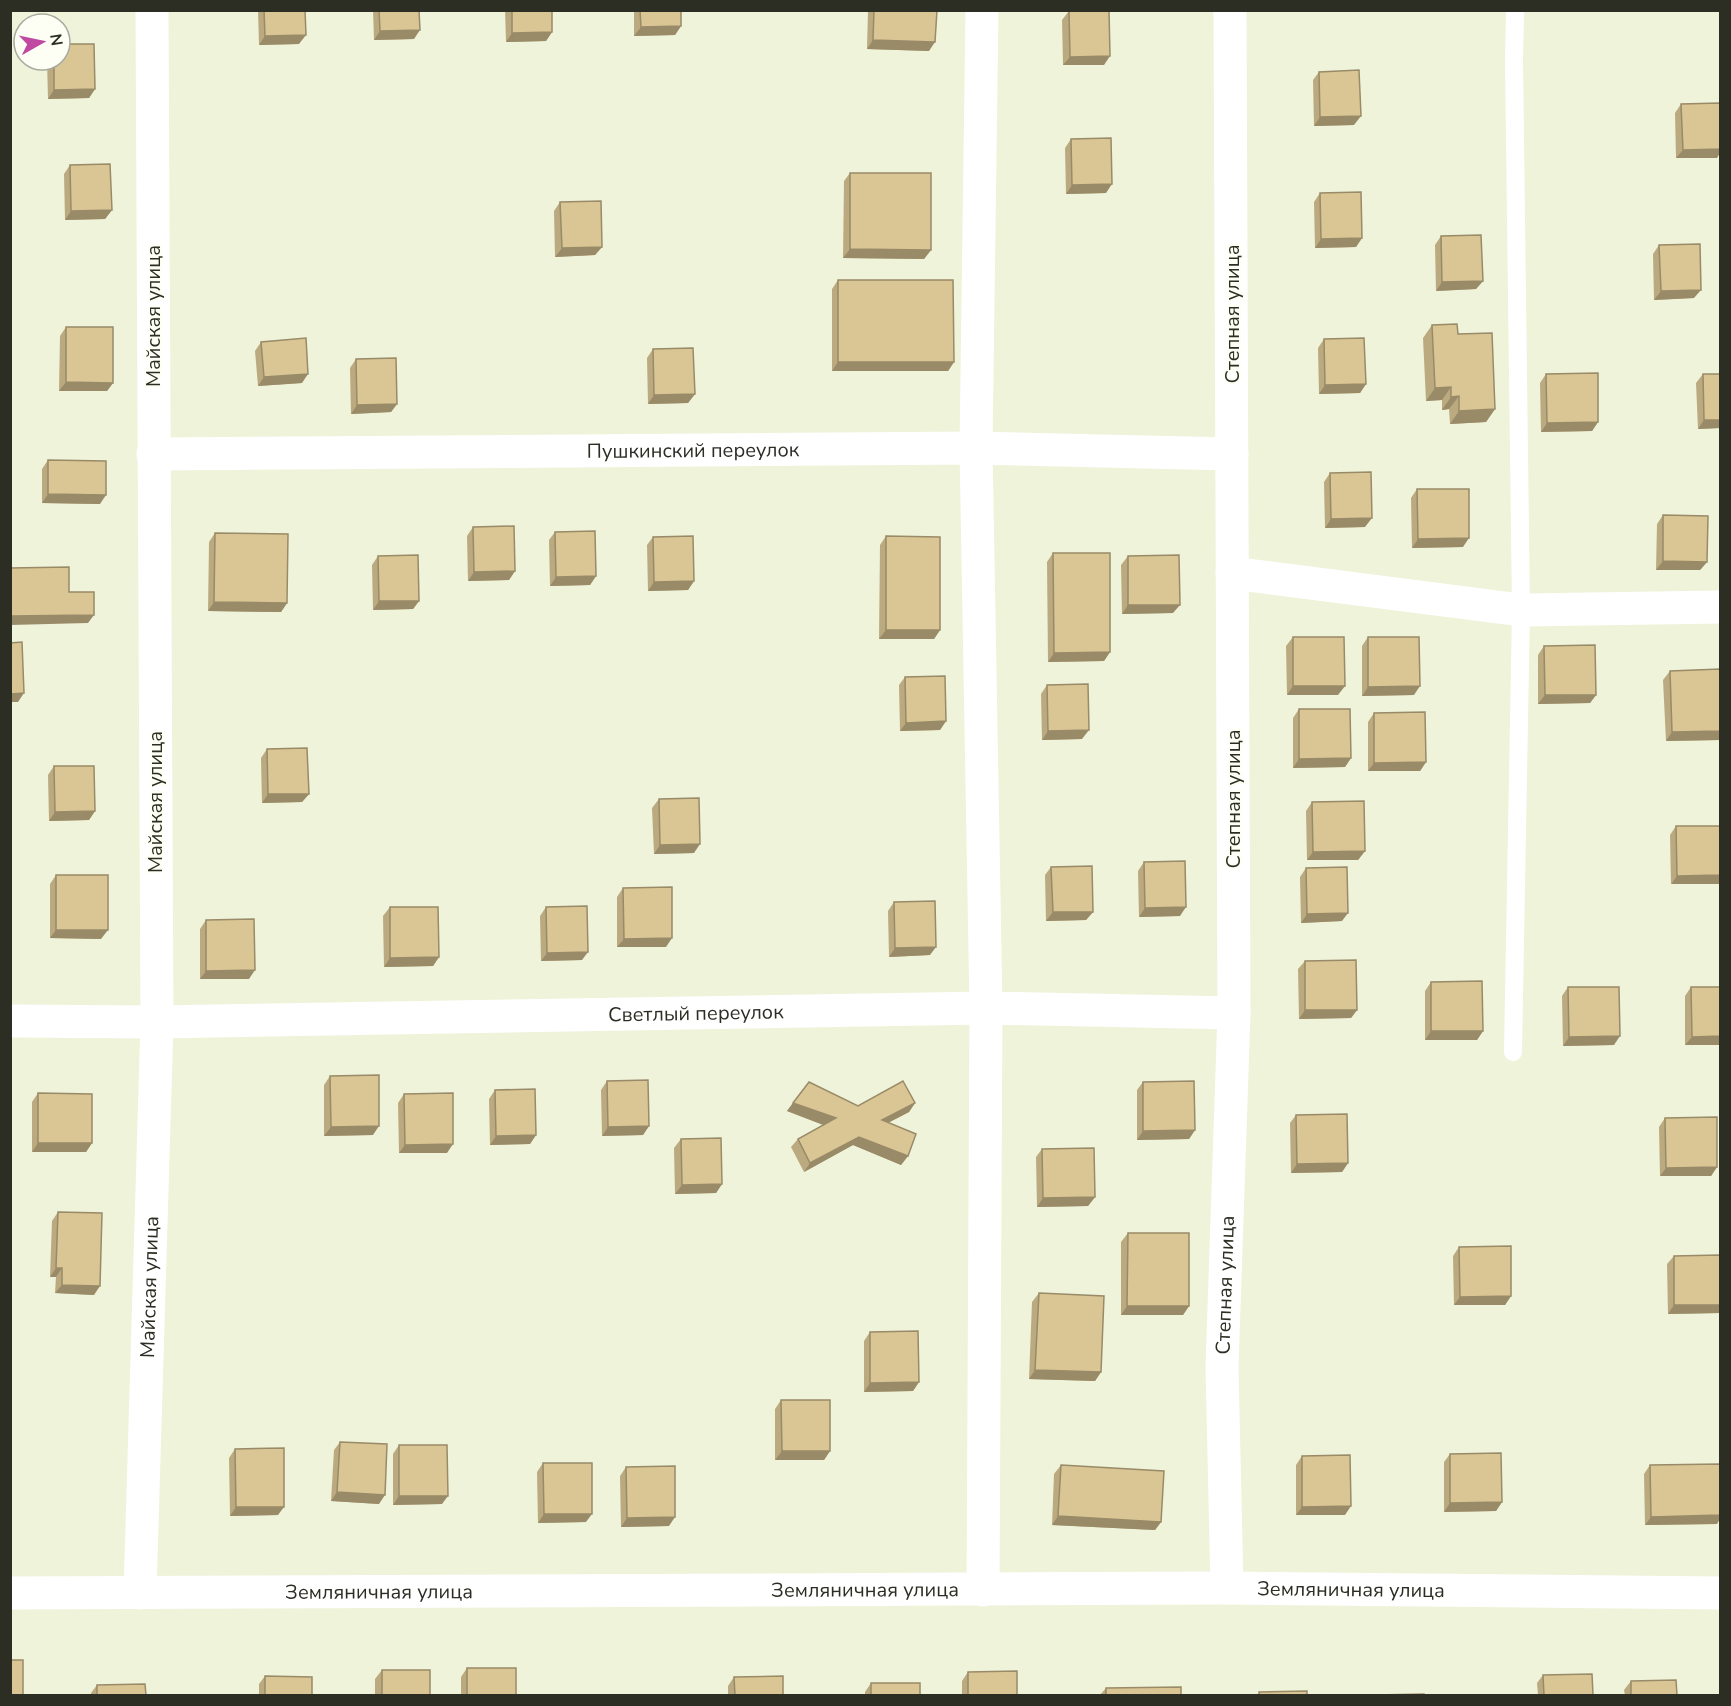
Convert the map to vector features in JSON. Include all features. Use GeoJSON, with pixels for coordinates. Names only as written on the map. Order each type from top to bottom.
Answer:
{"type":"FeatureCollection","features":[{"type":"Feature","properties":{"kind":"street","name":"Майская улица"},"geometry":{"type":"LineString","coordinates":[[140,1593],[157,1022],[152,10]]}},
{"type":"Feature","properties":{"kind":"street"},"geometry":{"type":"LineString","coordinates":[[982,10],[976,448],[986,1008],[983,1590]]}},
{"type":"Feature","properties":{"kind":"street","name":"Степная улица"},"geometry":{"type":"LineString","coordinates":[[1227,1588],[1222,1367],[1234,1013],[1230,10]]}},
{"type":"Feature","properties":{"kind":"street","name":"Пушкинский переулок"},"geometry":{"type":"LineString","coordinates":[[153,454],[976,448],[1232,454]]}},
{"type":"Feature","properties":{"kind":"street"},"geometry":{"type":"LineString","coordinates":[[1232,573],[1521,610],[1720,607]]}},
{"type":"Feature","properties":{"kind":"street","name":"Светлый переулок"},"geometry":{"type":"LineString","coordinates":[[10,1022],[157,1022],[986,1008],[1234,1013]]}},
{"type":"Feature","properties":{"kind":"street","name":"Земляничная улица"},"geometry":{"type":"LineString","coordinates":[[10,1593],[1227,1588],[1720,1593]]}},
{"type":"Feature","properties":{"kind":"lane"},"geometry":{"type":"LineString","coordinates":[[1513,1052],[1521,610],[1515,10]]}},
{"type":"Feature","properties":{"kind":"building"},"geometry":{"type":"Polygon","coordinates":[[[264,10],[305,10],[306,35],[265,36],[264,10]]]}},
{"type":"Feature","properties":{"kind":"building"},"geometry":{"type":"Polygon","coordinates":[[[379,10],[419,10],[420,30],[380,31],[379,10]]]}},
{"type":"Feature","properties":{"kind":"building"},"geometry":{"type":"Polygon","coordinates":[[[512,10],[552,10],[552,32],[512,33],[512,10]]]}},
{"type":"Feature","properties":{"kind":"building"},"geometry":{"type":"Polygon","coordinates":[[[640,10],[681,10],[681,26],[641,27],[640,10]]]}},
{"type":"Feature","properties":{"kind":"building"},"geometry":{"type":"Polygon","coordinates":[[[874,10],[937,10],[935,42],[873,40],[874,10]]]}},
{"type":"Feature","properties":{"kind":"building"},"geometry":{"type":"Polygon","coordinates":[[[1109,10],[1110,56],[1070,57],[1069,11],[1109,10]]]}},
{"type":"Feature","properties":{"kind":"building"},"geometry":{"type":"Polygon","coordinates":[[[72,44],[94,44],[95,89],[54,90],[54,72],[72,72],[72,44]]]}},
{"type":"Feature","properties":{"kind":"building"},"geometry":{"type":"Polygon","coordinates":[[[1359,70],[1361,116],[1320,117],[1319,72],[1359,70]]]}},
{"type":"Feature","properties":{"kind":"building"},"geometry":{"type":"Polygon","coordinates":[[[1720,103],[1720,149],[1683,150],[1681,104],[1720,103]]]}},
{"type":"Feature","properties":{"kind":"building"},"geometry":{"type":"Polygon","coordinates":[[[1111,138],[1112,184],[1072,185],[1071,139],[1111,138]]]}},
{"type":"Feature","properties":{"kind":"building"},"geometry":{"type":"Polygon","coordinates":[[[110,164],[112,210],[71,211],[70,165],[110,164]]]}},
{"type":"Feature","properties":{"kind":"building"},"geometry":{"type":"Polygon","coordinates":[[[850,173],[931,173],[931,250],[850,249],[850,173]]]}},
{"type":"Feature","properties":{"kind":"building"},"geometry":{"type":"Polygon","coordinates":[[[1361,192],[1362,238],[1321,239],[1320,193],[1361,192]]]}},
{"type":"Feature","properties":{"kind":"building"},"geometry":{"type":"Polygon","coordinates":[[[601,201],[602,247],[562,248],[560,202],[601,201]]]}},
{"type":"Feature","properties":{"kind":"building"},"geometry":{"type":"Polygon","coordinates":[[[1481,235],[1483,281],[1442,282],[1441,236],[1481,235]]]}},
{"type":"Feature","properties":{"kind":"building"},"geometry":{"type":"Polygon","coordinates":[[[1700,244],[1701,290],[1661,291],[1659,245],[1700,244]]]}},
{"type":"Feature","properties":{"kind":"building"},"geometry":{"type":"Polygon","coordinates":[[[838,280],[953,280],[954,362],[838,362],[838,280]]]}},
{"type":"Feature","properties":{"kind":"building"},"geometry":{"type":"Polygon","coordinates":[[[1457,324],[1458,334],[1492,333],[1495,409],[1459,411],[1459,396],[1451,397],[1451,387],[1435,388],[1432,325],[1457,324]]]}},
{"type":"Feature","properties":{"kind":"building"},"geometry":{"type":"Polygon","coordinates":[[[66,327],[113,327],[113,383],[66,382],[66,327]]]}},
{"type":"Feature","properties":{"kind":"building"},"geometry":{"type":"Polygon","coordinates":[[[306,338],[308,374],[264,377],[261,342],[306,338]]]}},
{"type":"Feature","properties":{"kind":"building"},"geometry":{"type":"Polygon","coordinates":[[[1364,338],[1366,384],[1325,385],[1324,339],[1364,338]]]}},
{"type":"Feature","properties":{"kind":"building"},"geometry":{"type":"Polygon","coordinates":[[[693,348],[695,394],[654,395],[653,349],[693,348]]]}},
{"type":"Feature","properties":{"kind":"building"},"geometry":{"type":"Polygon","coordinates":[[[396,358],[397,404],[357,405],[356,359],[396,358]]]}},
{"type":"Feature","properties":{"kind":"building"},"geometry":{"type":"Polygon","coordinates":[[[1598,373],[1598,422],[1547,423],[1546,374],[1598,373]]]}},
{"type":"Feature","properties":{"kind":"building"},"geometry":{"type":"Polygon","coordinates":[[[1703,374],[1720,374],[1720,420],[1704,420],[1703,374]]]}},
{"type":"Feature","properties":{"kind":"building"},"geometry":{"type":"Polygon","coordinates":[[[48,460],[106,461],[106,495],[48,494],[48,460]]]}},
{"type":"Feature","properties":{"kind":"building"},"geometry":{"type":"Polygon","coordinates":[[[1371,472],[1372,518],[1331,519],[1330,473],[1371,472]]]}},
{"type":"Feature","properties":{"kind":"building"},"geometry":{"type":"Polygon","coordinates":[[[1417,489],[1469,489],[1469,538],[1418,539],[1417,489]]]}},
{"type":"Feature","properties":{"kind":"building"},"geometry":{"type":"Polygon","coordinates":[[[1663,515],[1708,516],[1707,562],[1663,561],[1663,515]]]}},
{"type":"Feature","properties":{"kind":"building"},"geometry":{"type":"Polygon","coordinates":[[[514,526],[515,571],[474,572],[473,527],[514,526]]]}},
{"type":"Feature","properties":{"kind":"building"},"geometry":{"type":"Polygon","coordinates":[[[595,531],[596,576],[556,577],[555,532],[595,531]]]}},
{"type":"Feature","properties":{"kind":"building"},"geometry":{"type":"Polygon","coordinates":[[[215,533],[288,534],[287,603],[214,602],[215,533]]]}},
{"type":"Feature","properties":{"kind":"building"},"geometry":{"type":"Polygon","coordinates":[[[693,536],[694,581],[654,582],[653,537],[693,536]]]}},
{"type":"Feature","properties":{"kind":"building"},"geometry":{"type":"Polygon","coordinates":[[[886,536],[940,537],[940,630],[886,630],[886,536]]]}},
{"type":"Feature","properties":{"kind":"building"},"geometry":{"type":"Polygon","coordinates":[[[1053,553],[1110,553],[1110,652],[1054,653],[1053,553]]]}},
{"type":"Feature","properties":{"kind":"building"},"geometry":{"type":"Polygon","coordinates":[[[418,555],[419,601],[379,601],[378,556],[418,555]]]}},
{"type":"Feature","properties":{"kind":"building"},"geometry":{"type":"Polygon","coordinates":[[[1179,555],[1180,605],[1128,605],[1128,556],[1179,555]]]}},
{"type":"Feature","properties":{"kind":"building"},"geometry":{"type":"Polygon","coordinates":[[[69,567],[69,592],[94,592],[94,615],[10,616],[10,568],[69,567]]]}},
{"type":"Feature","properties":{"kind":"building"},"geometry":{"type":"Polygon","coordinates":[[[1293,637],[1344,637],[1345,686],[1293,686],[1293,637]]]}},
{"type":"Feature","properties":{"kind":"building"},"geometry":{"type":"Polygon","coordinates":[[[1368,637],[1419,637],[1420,686],[1368,687],[1368,637]]]}},
{"type":"Feature","properties":{"kind":"building"},"geometry":{"type":"Polygon","coordinates":[[[22,642],[24,693],[10,694],[10,643],[22,642]]]}},
{"type":"Feature","properties":{"kind":"building"},"geometry":{"type":"Polygon","coordinates":[[[1595,645],[1596,695],[1545,695],[1544,646],[1595,645]]]}},
{"type":"Feature","properties":{"kind":"building"},"geometry":{"type":"Polygon","coordinates":[[[1720,669],[1720,731],[1672,732],[1670,671],[1720,669]]]}},
{"type":"Feature","properties":{"kind":"building"},"geometry":{"type":"Polygon","coordinates":[[[945,676],[946,721],[906,723],[905,677],[945,676]]]}},
{"type":"Feature","properties":{"kind":"building"},"geometry":{"type":"Polygon","coordinates":[[[1088,684],[1089,730],[1048,731],[1047,685],[1088,684]]]}},
{"type":"Feature","properties":{"kind":"building"},"geometry":{"type":"Polygon","coordinates":[[[1299,709],[1350,709],[1351,758],[1299,759],[1299,709]]]}},
{"type":"Feature","properties":{"kind":"building"},"geometry":{"type":"Polygon","coordinates":[[[1425,712],[1426,762],[1374,763],[1374,713],[1425,712]]]}},
{"type":"Feature","properties":{"kind":"building"},"geometry":{"type":"Polygon","coordinates":[[[307,748],[309,794],[268,794],[267,749],[307,748]]]}},
{"type":"Feature","properties":{"kind":"building"},"geometry":{"type":"Polygon","coordinates":[[[54,766],[94,766],[95,811],[55,812],[54,766]]]}},
{"type":"Feature","properties":{"kind":"building"},"geometry":{"type":"Polygon","coordinates":[[[699,798],[700,844],[660,845],[659,799],[699,798]]]}},
{"type":"Feature","properties":{"kind":"building"},"geometry":{"type":"Polygon","coordinates":[[[1364,801],[1365,851],[1313,852],[1312,802],[1364,801]]]}},
{"type":"Feature","properties":{"kind":"building"},"geometry":{"type":"Polygon","coordinates":[[[1676,826],[1720,826],[1720,875],[1677,876],[1676,826]]]}},
{"type":"Feature","properties":{"kind":"building"},"geometry":{"type":"Polygon","coordinates":[[[1185,861],[1186,907],[1145,908],[1144,862],[1185,861]]]}},
{"type":"Feature","properties":{"kind":"building"},"geometry":{"type":"Polygon","coordinates":[[[1092,866],[1093,912],[1053,912],[1051,867],[1092,866]]]}},
{"type":"Feature","properties":{"kind":"building"},"geometry":{"type":"Polygon","coordinates":[[[1347,867],[1348,913],[1307,914],[1306,868],[1347,867]]]}},
{"type":"Feature","properties":{"kind":"building"},"geometry":{"type":"Polygon","coordinates":[[[56,875],[108,875],[108,930],[56,930],[56,875]]]}},
{"type":"Feature","properties":{"kind":"building"},"geometry":{"type":"Polygon","coordinates":[[[672,887],[672,938],[624,939],[623,888],[672,887]]]}},
{"type":"Feature","properties":{"kind":"building"},"geometry":{"type":"Polygon","coordinates":[[[935,901],[936,947],[895,948],[894,902],[935,901]]]}},
{"type":"Feature","properties":{"kind":"building"},"geometry":{"type":"Polygon","coordinates":[[[587,906],[588,952],[547,953],[546,907],[587,906]]]}},
{"type":"Feature","properties":{"kind":"building"},"geometry":{"type":"Polygon","coordinates":[[[390,907],[438,907],[439,957],[390,958],[390,907]]]}},
{"type":"Feature","properties":{"kind":"building"},"geometry":{"type":"Polygon","coordinates":[[[254,919],[255,970],[206,971],[206,920],[254,919]]]}},
{"type":"Feature","properties":{"kind":"building"},"geometry":{"type":"Polygon","coordinates":[[[1356,960],[1357,1010],[1305,1010],[1305,961],[1356,960]]]}},
{"type":"Feature","properties":{"kind":"building"},"geometry":{"type":"Polygon","coordinates":[[[1482,981],[1483,1031],[1431,1031],[1431,982],[1482,981]]]}},
{"type":"Feature","properties":{"kind":"building"},"geometry":{"type":"Polygon","coordinates":[[[1568,987],[1619,987],[1620,1036],[1569,1037],[1568,987]]]}},
{"type":"Feature","properties":{"kind":"building"},"geometry":{"type":"Polygon","coordinates":[[[1691,987],[1720,987],[1720,1036],[1692,1037],[1691,987]]]}},
{"type":"Feature","properties":{"kind":"building"},"geometry":{"type":"Polygon","coordinates":[[[379,1075],[379,1126],[331,1127],[330,1076],[379,1075]]]}},
{"type":"Feature","properties":{"kind":"building"},"geometry":{"type":"Polygon","coordinates":[[[648,1080],[649,1126],[608,1127],[607,1081],[648,1080]]]}},
{"type":"Feature","properties":{"kind":"building"},"geometry":{"type":"Polygon","coordinates":[[[903,1081],[915,1103],[882,1120],[916,1134],[908,1156],[859,1137],[810,1163],[798,1139],[836,1118],[793,1103],[809,1082],[858,1106],[903,1081]]]}},
{"type":"Feature","properties":{"kind":"building"},"geometry":{"type":"Polygon","coordinates":[[[1194,1081],[1195,1130],[1143,1131],[1143,1082],[1194,1081]]]}},
{"type":"Feature","properties":{"kind":"building"},"geometry":{"type":"Polygon","coordinates":[[[535,1089],[536,1135],[496,1136],[495,1090],[535,1089]]]}},
{"type":"Feature","properties":{"kind":"building"},"geometry":{"type":"Polygon","coordinates":[[[38,1093],[92,1094],[92,1143],[38,1143],[38,1093]]]}},
{"type":"Feature","properties":{"kind":"building"},"geometry":{"type":"Polygon","coordinates":[[[453,1093],[453,1144],[405,1145],[404,1094],[453,1093]]]}},
{"type":"Feature","properties":{"kind":"building"},"geometry":{"type":"Polygon","coordinates":[[[1347,1114],[1348,1163],[1297,1164],[1296,1115],[1347,1114]]]}},
{"type":"Feature","properties":{"kind":"building"},"geometry":{"type":"Polygon","coordinates":[[[1717,1117],[1717,1167],[1666,1168],[1665,1118],[1717,1117]]]}},
{"type":"Feature","properties":{"kind":"building"},"geometry":{"type":"Polygon","coordinates":[[[721,1138],[722,1184],[682,1185],[681,1139],[721,1138]]]}},
{"type":"Feature","properties":{"kind":"building"},"geometry":{"type":"Polygon","coordinates":[[[1094,1148],[1095,1197],[1043,1198],[1042,1149],[1094,1148]]]}},
{"type":"Feature","properties":{"kind":"building"},"geometry":{"type":"Polygon","coordinates":[[[58,1212],[102,1213],[100,1286],[62,1285],[62,1268],[56,1268],[58,1212]]]}},
{"type":"Feature","properties":{"kind":"building"},"geometry":{"type":"Polygon","coordinates":[[[1128,1233],[1189,1233],[1189,1306],[1127,1306],[1128,1233]]]}},
{"type":"Feature","properties":{"kind":"building"},"geometry":{"type":"Polygon","coordinates":[[[1511,1246],[1511,1296],[1460,1297],[1459,1247],[1511,1246]]]}},
{"type":"Feature","properties":{"kind":"building"},"geometry":{"type":"Polygon","coordinates":[[[1720,1255],[1720,1305],[1674,1305],[1674,1256],[1720,1255]]]}},
{"type":"Feature","properties":{"kind":"building"},"geometry":{"type":"Polygon","coordinates":[[[1039,1293],[1104,1296],[1101,1372],[1035,1370],[1039,1293]]]}},
{"type":"Feature","properties":{"kind":"building"},"geometry":{"type":"Polygon","coordinates":[[[918,1331],[919,1382],[870,1383],[870,1332],[918,1331]]]}},
{"type":"Feature","properties":{"kind":"building"},"geometry":{"type":"Polygon","coordinates":[[[781,1400],[830,1400],[830,1451],[782,1451],[781,1400]]]}},
{"type":"Feature","properties":{"kind":"building"},"geometry":{"type":"Polygon","coordinates":[[[340,1442],[387,1444],[385,1495],[337,1492],[340,1442]]]}},
{"type":"Feature","properties":{"kind":"building"},"geometry":{"type":"Polygon","coordinates":[[[399,1445],[447,1445],[448,1496],[399,1496],[399,1445]]]}},
{"type":"Feature","properties":{"kind":"building"},"geometry":{"type":"Polygon","coordinates":[[[284,1448],[284,1507],[236,1507],[235,1449],[284,1448]]]}},
{"type":"Feature","properties":{"kind":"building"},"geometry":{"type":"Polygon","coordinates":[[[1501,1453],[1502,1502],[1450,1503],[1450,1454],[1501,1453]]]}},
{"type":"Feature","properties":{"kind":"building"},"geometry":{"type":"Polygon","coordinates":[[[1350,1455],[1351,1506],[1302,1507],[1302,1456],[1350,1455]]]}},
{"type":"Feature","properties":{"kind":"building"},"geometry":{"type":"Polygon","coordinates":[[[543,1463],[592,1463],[592,1514],[544,1514],[543,1463]]]}},
{"type":"Feature","properties":{"kind":"building"},"geometry":{"type":"Polygon","coordinates":[[[1720,1464],[1720,1515],[1651,1517],[1650,1465],[1720,1464]]]}},
{"type":"Feature","properties":{"kind":"building"},"geometry":{"type":"Polygon","coordinates":[[[1061,1465],[1164,1471],[1161,1522],[1058,1516],[1061,1465]]]}},
{"type":"Feature","properties":{"kind":"building"},"geometry":{"type":"Polygon","coordinates":[[[675,1466],[675,1517],[627,1518],[626,1467],[675,1466]]]}},
{"type":"Feature","properties":{"kind":"building"},"geometry":{"type":"Polygon","coordinates":[[[10,1660],[23,1660],[23,1695],[10,1695],[10,1660]]]}},
{"type":"Feature","properties":{"kind":"building"},"geometry":{"type":"Polygon","coordinates":[[[467,1668],[516,1668],[516,1695],[467,1695],[467,1668]]]}},
{"type":"Feature","properties":{"kind":"building"},"geometry":{"type":"Polygon","coordinates":[[[382,1670],[430,1670],[430,1695],[382,1695],[382,1670]]]}},
{"type":"Feature","properties":{"kind":"building"},"geometry":{"type":"Polygon","coordinates":[[[1017,1671],[1017,1695],[968,1695],[968,1672],[1017,1671]]]}},
{"type":"Feature","properties":{"kind":"building"},"geometry":{"type":"Polygon","coordinates":[[[1592,1674],[1593,1695],[1544,1695],[1543,1675],[1592,1674]]]}},
{"type":"Feature","properties":{"kind":"building"},"geometry":{"type":"Polygon","coordinates":[[[265,1676],[312,1677],[312,1695],[265,1695],[265,1676]]]}},
{"type":"Feature","properties":{"kind":"building"},"geometry":{"type":"Polygon","coordinates":[[[783,1676],[783,1695],[735,1695],[734,1677],[783,1676]]]}},
{"type":"Feature","properties":{"kind":"building"},"geometry":{"type":"Polygon","coordinates":[[[1676,1680],[1677,1695],[1631,1695],[1631,1681],[1676,1680]]]}},
{"type":"Feature","properties":{"kind":"building"},"geometry":{"type":"Polygon","coordinates":[[[871,1683],[920,1683],[920,1695],[871,1695],[871,1683]]]}},
{"type":"Feature","properties":{"kind":"building"},"geometry":{"type":"Polygon","coordinates":[[[145,1684],[146,1695],[97,1695],[97,1685],[145,1684]]]}},
{"type":"Feature","properties":{"kind":"building"},"geometry":{"type":"Polygon","coordinates":[[[1181,1687],[1181,1695],[1106,1695],[1106,1688],[1181,1687]]]}},
{"type":"Feature","properties":{"kind":"building"},"geometry":{"type":"Polygon","coordinates":[[[1307,1691],[1307,1695],[1259,1695],[1259,1692],[1307,1691]]]}},
{"type":"Feature","properties":{"kind":"building"},"geometry":{"type":"Polygon","coordinates":[[[1424,1694],[1424,1695],[1376,1695],[1424,1694]]]}}]}
